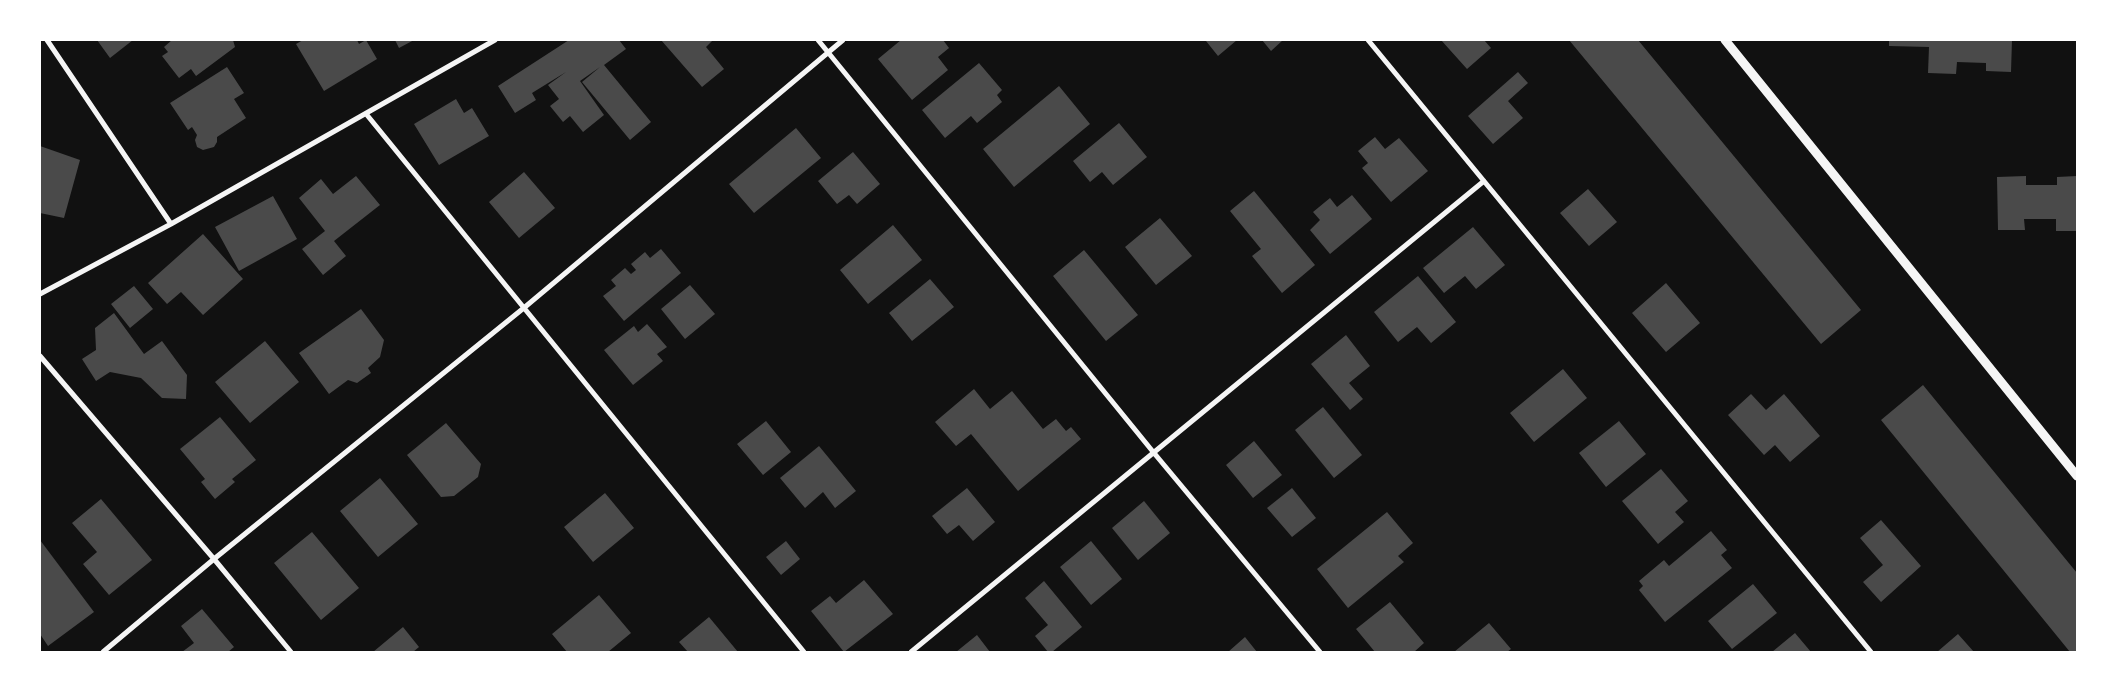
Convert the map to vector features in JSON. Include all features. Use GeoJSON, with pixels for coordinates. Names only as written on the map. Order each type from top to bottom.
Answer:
{"type":"FeatureCollection","features":[{"type":"Feature","properties":{"kind":"street"},"geometry":{"type":"LineString","coordinates":[[47,40],[171,224]]}},
{"type":"Feature","properties":{"kind":"street"},"geometry":{"type":"LineString","coordinates":[[40,294],[367,115],[495,40]]}},
{"type":"Feature","properties":{"kind":"street"},"geometry":{"type":"LineString","coordinates":[[818,40],[1154,453],[1320,652]]}},
{"type":"Feature","properties":{"kind":"street"},"geometry":{"type":"LineString","coordinates":[[103,652],[214,559],[525,307],[843,40]]}},
{"type":"Feature","properties":{"kind":"street"},"geometry":{"type":"LineString","coordinates":[[1368,40],[1871,652]]}},
{"type":"Feature","properties":{"kind":"street"},"geometry":{"type":"LineString","coordinates":[[1725,40],[2077,476]]}},
{"type":"Feature","properties":{"kind":"street"},"geometry":{"type":"LineString","coordinates":[[367,115],[804,652]]}},
{"type":"Feature","properties":{"kind":"street"},"geometry":{"type":"LineString","coordinates":[[911,652],[1484,182]]}},
{"type":"Feature","properties":{"kind":"street"},"geometry":{"type":"LineString","coordinates":[[40,356],[291,652]]}},
{"type":"Feature","properties":{"kind":"building"},"geometry":{"type":"Polygon","coordinates":[[[97,40],[133,40],[110,58],[97,40]]]}},
{"type":"Feature","properties":{"kind":"building"},"geometry":{"type":"Polygon","coordinates":[[[172,40],[233,40],[235,47],[196,76],[191,69],[179,78],[162,56],[168,52],[164,47],[172,40]]]}},
{"type":"Feature","properties":{"kind":"building"},"geometry":{"type":"Polygon","coordinates":[[[303,40],[357,40],[359,44],[366,40],[377,59],[324,91],[296,44],[303,40]]]}},
{"type":"Feature","properties":{"kind":"building"},"geometry":{"type":"Polygon","coordinates":[[[395,40],[414,40],[399,48],[395,40]]]}},
{"type":"Feature","properties":{"kind":"building"},"geometry":{"type":"Polygon","coordinates":[[[569,40],[619,40],[626,49],[604,65],[651,122],[630,140],[582,82],[600,67],[580,81],[604,115],[583,132],[570,116],[563,122],[550,106],[559,99],[548,85],[566,72],[532,93],[536,100],[515,113],[498,86],[569,40]]]}},
{"type":"Feature","properties":{"kind":"building"},"geometry":{"type":"Polygon","coordinates":[[[661,40],[713,40],[706,47],[724,69],[702,87],[661,40]]]}},
{"type":"Feature","properties":{"kind":"building"},"geometry":{"type":"Polygon","coordinates":[[[901,40],[943,40],[949,48],[938,57],[948,70],[912,100],[878,59],[901,40]]]}},
{"type":"Feature","properties":{"kind":"building"},"geometry":{"type":"Polygon","coordinates":[[[1237,40],[1218,56],[1206,41],[1237,40]]]}},
{"type":"Feature","properties":{"kind":"building"},"geometry":{"type":"Polygon","coordinates":[[[1262,40],[1283,40],[1271,51],[1262,40]]]}},
{"type":"Feature","properties":{"kind":"building"},"geometry":{"type":"Polygon","coordinates":[[[1441,40],[1484,40],[1491,48],[1467,69],[1441,40]]]}},
{"type":"Feature","properties":{"kind":"building"},"geometry":{"type":"Polygon","coordinates":[[[1569,40],[1638,40],[1861,310],[1821,344],[1569,40]]]}},
{"type":"Feature","properties":{"kind":"building"},"geometry":{"type":"Polygon","coordinates":[[[1889,40],[2012,40],[2011,72],[1986,71],[1986,63],[1957,62],[1956,74],[1928,73],[1929,47],[1889,46],[1889,40]]]}},
{"type":"Feature","properties":{"kind":"building"},"geometry":{"type":"Polygon","coordinates":[[[979,63],[1002,90],[997,95],[1002,102],[977,123],[971,116],[945,138],[922,110],[979,63]]]}},
{"type":"Feature","properties":{"kind":"building"},"geometry":{"type":"Polygon","coordinates":[[[227,67],[244,93],[234,99],[246,118],[217,137],[214,147],[203,150],[197,147],[195,140],[197,135],[192,127],[188,130],[170,103],[227,67]]]}},
{"type":"Feature","properties":{"kind":"building"},"geometry":{"type":"Polygon","coordinates":[[[1518,72],[1528,83],[1508,101],[1523,118],[1493,144],[1468,116],[1518,72]]]}},
{"type":"Feature","properties":{"kind":"building"},"geometry":{"type":"Polygon","coordinates":[[[1059,86],[1090,124],[1014,187],[983,149],[1059,86]]]}},
{"type":"Feature","properties":{"kind":"building"},"geometry":{"type":"Polygon","coordinates":[[[456,99],[464,113],[472,108],[489,136],[439,165],[414,124],[456,99]]]}},
{"type":"Feature","properties":{"kind":"building"},"geometry":{"type":"Polygon","coordinates":[[[1119,123],[1147,157],[1113,185],[1102,172],[1090,182],[1073,161],[1119,123]]]}},
{"type":"Feature","properties":{"kind":"building"},"geometry":{"type":"Polygon","coordinates":[[[796,128],[821,158],[754,213],[729,184],[796,128]]]}},
{"type":"Feature","properties":{"kind":"building"},"geometry":{"type":"Polygon","coordinates":[[[1375,137],[1385,149],[1399,138],[1428,171],[1391,202],[1362,168],[1368,163],[1358,151],[1375,137]]]}},
{"type":"Feature","properties":{"kind":"building"},"geometry":{"type":"Polygon","coordinates":[[[40,146],[80,160],[64,218],[40,213],[40,146]]]}},
{"type":"Feature","properties":{"kind":"building"},"geometry":{"type":"Polygon","coordinates":[[[853,152],[880,184],[857,204],[849,195],[837,204],[818,181],[853,152]]]}},
{"type":"Feature","properties":{"kind":"building"},"geometry":{"type":"Polygon","coordinates":[[[524,172],[555,208],[519,238],[489,202],[524,172]]]}},
{"type":"Feature","properties":{"kind":"building"},"geometry":{"type":"Polygon","coordinates":[[[356,176],[380,205],[334,241],[346,256],[323,275],[302,249],[325,231],[299,198],[321,179],[333,194],[356,176]]]}},
{"type":"Feature","properties":{"kind":"building"},"geometry":{"type":"Polygon","coordinates":[[[2026,176],[2026,185],[2057,185],[2057,177],[2077,176],[2077,231],[2056,231],[2056,219],[2024,219],[2025,230],[1998,230],[1997,177],[2026,176]]]}},
{"type":"Feature","properties":{"kind":"building"},"geometry":{"type":"Polygon","coordinates":[[[1588,189],[1617,222],[1589,246],[1560,213],[1588,189]]]}},
{"type":"Feature","properties":{"kind":"building"},"geometry":{"type":"Polygon","coordinates":[[[1254,191],[1315,265],[1282,293],[1252,256],[1261,249],[1230,211],[1254,191]]]}},
{"type":"Feature","properties":{"kind":"building"},"geometry":{"type":"Polygon","coordinates":[[[1352,195],[1372,219],[1330,254],[1310,230],[1320,220],[1313,212],[1330,198],[1337,207],[1352,195]]]}},
{"type":"Feature","properties":{"kind":"building"},"geometry":{"type":"Polygon","coordinates":[[[273,196],[297,239],[239,271],[215,227],[273,196]]]}},
{"type":"Feature","properties":{"kind":"building"},"geometry":{"type":"Polygon","coordinates":[[[1160,218],[1192,256],[1156,285],[1125,247],[1160,218]]]}},
{"type":"Feature","properties":{"kind":"building"},"geometry":{"type":"Polygon","coordinates":[[[893,225],[922,260],[868,304],[840,270],[893,225]]]}},
{"type":"Feature","properties":{"kind":"building"},"geometry":{"type":"Polygon","coordinates":[[[1473,227],[1505,265],[1476,289],[1465,276],[1444,293],[1423,268],[1473,227]]]}},
{"type":"Feature","properties":{"kind":"building"},"geometry":{"type":"Polygon","coordinates":[[[203,234],[243,279],[203,315],[181,292],[167,304],[148,283],[203,234]]]}},
{"type":"Feature","properties":{"kind":"building"},"geometry":{"type":"Polygon","coordinates":[[[661,249],[681,273],[624,321],[603,296],[616,286],[611,280],[625,268],[631,274],[636,270],[631,264],[645,252],[650,258],[661,249]]]}},
{"type":"Feature","properties":{"kind":"building"},"geometry":{"type":"Polygon","coordinates":[[[1084,250],[1138,315],[1106,341],[1053,276],[1084,250]]]}},
{"type":"Feature","properties":{"kind":"building"},"geometry":{"type":"Polygon","coordinates":[[[1418,276],[1456,322],[1431,343],[1417,327],[1398,342],[1374,312],[1418,276]]]}},
{"type":"Feature","properties":{"kind":"building"},"geometry":{"type":"Polygon","coordinates":[[[930,279],[954,307],[912,341],[889,313],[930,279]]]}},
{"type":"Feature","properties":{"kind":"building"},"geometry":{"type":"Polygon","coordinates":[[[1666,283],[1700,323],[1666,352],[1632,313],[1666,283]]]}},
{"type":"Feature","properties":{"kind":"building"},"geometry":{"type":"Polygon","coordinates":[[[690,285],[715,314],[685,339],[661,309],[690,285]]]}},
{"type":"Feature","properties":{"kind":"building"},"geometry":{"type":"Polygon","coordinates":[[[134,286],[153,309],[130,328],[111,304],[134,286]]]}},
{"type":"Feature","properties":{"kind":"building"},"geometry":{"type":"Polygon","coordinates":[[[361,309],[384,340],[380,357],[368,368],[371,373],[357,383],[348,380],[329,394],[299,353],[361,309]]]}},
{"type":"Feature","properties":{"kind":"building"},"geometry":{"type":"Polygon","coordinates":[[[114,313],[144,354],[162,341],[187,375],[186,399],[162,398],[141,378],[110,372],[96,381],[82,359],[96,350],[95,328],[114,313]]]}},
{"type":"Feature","properties":{"kind":"building"},"geometry":{"type":"Polygon","coordinates":[[[647,324],[667,347],[657,354],[663,361],[633,385],[604,350],[634,326],[638,332],[647,324]]]}},
{"type":"Feature","properties":{"kind":"building"},"geometry":{"type":"Polygon","coordinates":[[[1346,335],[1370,366],[1349,383],[1363,399],[1350,410],[1311,364],[1346,335]]]}},
{"type":"Feature","properties":{"kind":"building"},"geometry":{"type":"Polygon","coordinates":[[[265,341],[299,382],[250,423],[215,382],[265,341]]]}},
{"type":"Feature","properties":{"kind":"building"},"geometry":{"type":"Polygon","coordinates":[[[1563,369],[1587,398],[1534,442],[1510,413],[1563,369]]]}},
{"type":"Feature","properties":{"kind":"building"},"geometry":{"type":"Polygon","coordinates":[[[1923,385],[2077,573],[2077,652],[2070,652],[1881,420],[1923,385]]]}},
{"type":"Feature","properties":{"kind":"building"},"geometry":{"type":"Polygon","coordinates":[[[974,389],[990,409],[1012,391],[1043,429],[1056,419],[1066,431],[1071,427],[1081,439],[1018,491],[971,434],[956,446],[935,422],[974,389]]]}},
{"type":"Feature","properties":{"kind":"building"},"geometry":{"type":"Polygon","coordinates":[[[1751,394],[1766,410],[1784,394],[1820,436],[1790,462],[1775,445],[1764,455],[1728,415],[1751,394]]]}},
{"type":"Feature","properties":{"kind":"building"},"geometry":{"type":"Polygon","coordinates":[[[1323,407],[1362,455],[1334,478],[1295,430],[1323,407]]]}},
{"type":"Feature","properties":{"kind":"building"},"geometry":{"type":"Polygon","coordinates":[[[220,417],[256,460],[232,479],[235,482],[215,499],[201,482],[205,479],[180,449],[220,417]]]}},
{"type":"Feature","properties":{"kind":"building"},"geometry":{"type":"Polygon","coordinates":[[[766,421],[791,452],[763,475],[737,444],[766,421]]]}},
{"type":"Feature","properties":{"kind":"building"},"geometry":{"type":"Polygon","coordinates":[[[1619,421],[1646,454],[1606,487],[1579,453],[1619,421]]]}},
{"type":"Feature","properties":{"kind":"building"},"geometry":{"type":"Polygon","coordinates":[[[446,423],[481,464],[478,477],[454,496],[441,497],[407,455],[446,423]]]}},
{"type":"Feature","properties":{"kind":"building"},"geometry":{"type":"Polygon","coordinates":[[[1254,441],[1282,475],[1253,498],[1226,465],[1254,441]]]}},
{"type":"Feature","properties":{"kind":"building"},"geometry":{"type":"Polygon","coordinates":[[[819,446],[856,491],[835,508],[823,492],[805,508],[780,478],[819,446]]]}},
{"type":"Feature","properties":{"kind":"building"},"geometry":{"type":"Polygon","coordinates":[[[1661,469],[1688,501],[1675,512],[1684,522],[1658,544],[1622,501],[1661,469]]]}},
{"type":"Feature","properties":{"kind":"building"},"geometry":{"type":"Polygon","coordinates":[[[380,478],[418,524],[378,557],[340,511],[380,478]]]}},
{"type":"Feature","properties":{"kind":"building"},"geometry":{"type":"Polygon","coordinates":[[[967,488],[995,522],[973,541],[959,525],[947,534],[932,516],[967,488]]]}},
{"type":"Feature","properties":{"kind":"building"},"geometry":{"type":"Polygon","coordinates":[[[1292,488],[1316,518],[1292,537],[1267,508],[1292,488]]]}},
{"type":"Feature","properties":{"kind":"building"},"geometry":{"type":"Polygon","coordinates":[[[605,493],[634,528],[593,562],[564,527],[605,493]]]}},
{"type":"Feature","properties":{"kind":"building"},"geometry":{"type":"Polygon","coordinates":[[[101,499],[152,560],[109,595],[83,564],[97,552],[72,523],[101,499]]]}},
{"type":"Feature","properties":{"kind":"building"},"geometry":{"type":"Polygon","coordinates":[[[1144,501],[1170,533],[1138,560],[1112,528],[1144,501]]]}},
{"type":"Feature","properties":{"kind":"building"},"geometry":{"type":"Polygon","coordinates":[[[1387,512],[1413,543],[1398,556],[1404,562],[1348,608],[1317,569],[1387,512]]]}},
{"type":"Feature","properties":{"kind":"building"},"geometry":{"type":"Polygon","coordinates":[[[1881,520],[1921,566],[1881,602],[1863,582],[1883,565],[1860,538],[1881,520]]]}},
{"type":"Feature","properties":{"kind":"building"},"geometry":{"type":"Polygon","coordinates":[[[1711,531],[1727,550],[1721,555],[1732,568],[1665,622],[1639,590],[1643,586],[1639,581],[1664,560],[1669,566],[1711,531]]]}},
{"type":"Feature","properties":{"kind":"building"},"geometry":{"type":"Polygon","coordinates":[[[312,532],[359,588],[321,620],[274,563],[312,532]]]}},
{"type":"Feature","properties":{"kind":"building"},"geometry":{"type":"Polygon","coordinates":[[[40,540],[94,612],[48,646],[40,634],[40,540]]]}},
{"type":"Feature","properties":{"kind":"building"},"geometry":{"type":"Polygon","coordinates":[[[786,541],[800,559],[781,575],[766,557],[786,541]]]}},
{"type":"Feature","properties":{"kind":"building"},"geometry":{"type":"Polygon","coordinates":[[[1091,541],[1122,579],[1091,605],[1060,567],[1091,541]]]}},
{"type":"Feature","properties":{"kind":"building"},"geometry":{"type":"Polygon","coordinates":[[[864,580],[893,614],[844,652],[811,611],[830,596],[836,603],[864,580]]]}},
{"type":"Feature","properties":{"kind":"building"},"geometry":{"type":"Polygon","coordinates":[[[1044,581],[1082,627],[1052,652],[1048,652],[1035,636],[1048,625],[1025,598],[1044,581]]]}},
{"type":"Feature","properties":{"kind":"building"},"geometry":{"type":"Polygon","coordinates":[[[1753,584],[1777,613],[1732,649],[1708,621],[1753,584]]]}},
{"type":"Feature","properties":{"kind":"building"},"geometry":{"type":"Polygon","coordinates":[[[599,595],[631,633],[608,652],[567,652],[552,634],[599,595]]]}},
{"type":"Feature","properties":{"kind":"building"},"geometry":{"type":"Polygon","coordinates":[[[1390,602],[1424,643],[1414,652],[1375,652],[1356,629],[1390,602]]]}},
{"type":"Feature","properties":{"kind":"building"},"geometry":{"type":"Polygon","coordinates":[[[202,609],[234,647],[228,652],[182,652],[194,643],[181,626],[202,609]]]}},
{"type":"Feature","properties":{"kind":"building"},"geometry":{"type":"Polygon","coordinates":[[[709,617],[738,652],[688,652],[679,642],[709,617]]]}},
{"type":"Feature","properties":{"kind":"building"},"geometry":{"type":"Polygon","coordinates":[[[1489,623],[1511,649],[1507,652],[1454,652],[1489,623]]]}},
{"type":"Feature","properties":{"kind":"building"},"geometry":{"type":"Polygon","coordinates":[[[403,627],[419,647],[413,652],[373,652],[403,627]]]}},
{"type":"Feature","properties":{"kind":"building"},"geometry":{"type":"Polygon","coordinates":[[[1795,633],[1811,652],[1772,652],[1795,633]]]}},
{"type":"Feature","properties":{"kind":"building"},"geometry":{"type":"Polygon","coordinates":[[[1958,634],[1974,652],[1937,652],[1958,634]]]}},
{"type":"Feature","properties":{"kind":"building"},"geometry":{"type":"Polygon","coordinates":[[[977,635],[990,652],[956,652],[977,635]]]}},
{"type":"Feature","properties":{"kind":"building"},"geometry":{"type":"Polygon","coordinates":[[[1245,637],[1257,652],[1228,652],[1245,637]]]}}]}
